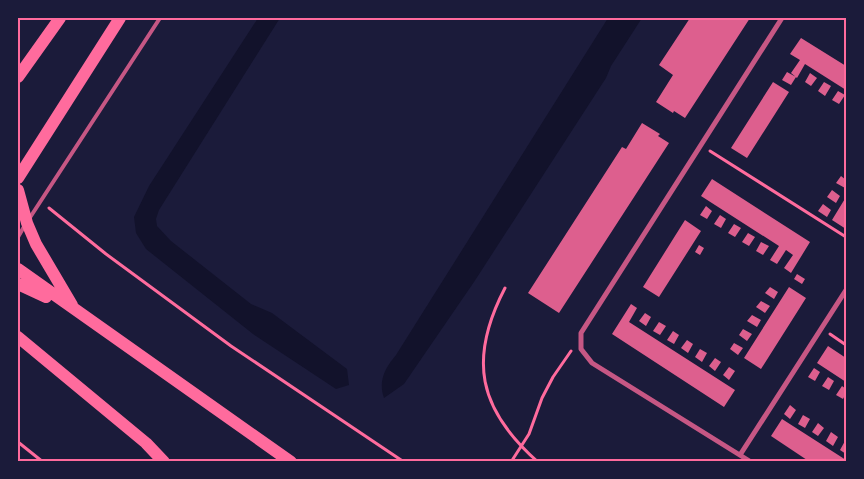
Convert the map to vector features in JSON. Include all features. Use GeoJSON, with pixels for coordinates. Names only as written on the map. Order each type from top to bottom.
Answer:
{"type":"FeatureCollection","features":[{"type":"Feature","properties":{"kind":"main road"},"geometry":{"type":"LineString","coordinates":[[18,77],[60,18]]}},
{"type":"Feature","properties":{"kind":"main road"},"geometry":{"type":"LineString","coordinates":[[18,178],[120,18]]}},
{"type":"Feature","properties":{"kind":"main road"},"geometry":{"type":"LineString","coordinates":[[18,190],[26,223],[44,260],[76,311]]}},
{"type":"Feature","properties":{"kind":"main road"},"geometry":{"type":"LineString","coordinates":[[18,269],[291,462]]}},
{"type":"Feature","properties":{"kind":"main road"},"geometry":{"type":"LineString","coordinates":[[18,284],[76,311]]}},
{"type":"Feature","properties":{"kind":"main road"},"geometry":{"type":"LineString","coordinates":[[18,338],[146,443],[164,462]]}},
{"type":"Feature","properties":{"kind":"street"},"geometry":{"type":"LineString","coordinates":[[751,462],[592,363],[581,349],[581,332],[782,18]]}},
{"type":"Feature","properties":{"kind":"street"},"geometry":{"type":"LineString","coordinates":[[740,454],[846,290]]}},
{"type":"Feature","properties":{"kind":"lane"},"geometry":{"type":"LineString","coordinates":[[18,237],[160,18]]}},
{"type":"Feature","properties":{"kind":"path"},"geometry":{"type":"LineString","coordinates":[[701,145],[846,237]]}},
{"type":"Feature","properties":{"kind":"path"},"geometry":{"type":"LineString","coordinates":[[65,220],[106,254],[231,346],[404,462]]}},
{"type":"Feature","properties":{"kind":"path"},"geometry":{"type":"LineString","coordinates":[[505,288],[495,307],[488,330],[483,375],[485,386],[491,402],[521,446],[538,462]]}},
{"type":"Feature","properties":{"kind":"path"},"geometry":{"type":"LineString","coordinates":[[821,329],[846,345]]}},
{"type":"Feature","properties":{"kind":"path"},"geometry":{"type":"LineString","coordinates":[[511,462],[529,434],[542,398],[581,339]]}},
{"type":"Feature","properties":{"kind":"path"},"geometry":{"type":"LineString","coordinates":[[18,442],[44,462]]}},
{"type":"Feature","properties":{"kind":"shaded area"},"geometry":{"type":"Polygon","coordinates":[[[258,18],[280,18],[159,210],[156,219],[157,226],[171,241],[251,304],[272,313],[347,369],[349,385],[336,389],[253,334],[146,249],[136,233],[134,217],[149,186],[258,18]]]}},
{"type":"Feature","properties":{"kind":"shaded area"},"geometry":{"type":"Polygon","coordinates":[[[608,18],[642,18],[611,66],[606,78],[474,282],[404,384],[384,398],[382,380],[389,365],[608,18]]]}},
{"type":"Feature","properties":{"kind":"building"},"geometry":{"type":"Polygon","coordinates":[[[690,18],[750,18],[685,118],[656,102],[673,75],[659,65],[690,18]]]}},
{"type":"Feature","properties":{"kind":"building"},"geometry":{"type":"Polygon","coordinates":[[[801,38],[846,66],[846,90],[805,64],[797,78],[791,73],[800,60],[790,54],[801,38]]]}},
{"type":"Feature","properties":{"kind":"building"},"geometry":{"type":"Polygon","coordinates":[[[787,72],[796,77],[791,85],[782,80],[787,72]]]}},
{"type":"Feature","properties":{"kind":"building"},"geometry":{"type":"Polygon","coordinates":[[[810,73],[817,78],[811,86],[805,82],[810,73]]]}},
{"type":"Feature","properties":{"kind":"building"},"geometry":{"type":"Polygon","coordinates":[[[773,82],[789,92],[747,158],[731,148],[773,82]]]}},
{"type":"Feature","properties":{"kind":"building"},"geometry":{"type":"Polygon","coordinates":[[[824,82],[831,86],[825,96],[818,91],[824,82]]]}},
{"type":"Feature","properties":{"kind":"building"},"geometry":{"type":"Polygon","coordinates":[[[838,91],[845,95],[839,104],[832,100],[838,91]]]}},
{"type":"Feature","properties":{"kind":"building"},"geometry":{"type":"Polygon","coordinates":[[[642,123],[660,134],[658,136],[669,143],[559,313],[528,293],[622,147],[626,149],[642,123]]]}},
{"type":"Feature","properties":{"kind":"building"},"geometry":{"type":"Polygon","coordinates":[[[841,176],[846,180],[845,188],[836,183],[841,176]]]}},
{"type":"Feature","properties":{"kind":"building"},"geometry":{"type":"Polygon","coordinates":[[[712,179],[810,242],[791,273],[784,268],[793,255],[786,250],[777,264],[770,260],[779,246],[701,196],[712,179]]]}},
{"type":"Feature","properties":{"kind":"building"},"geometry":{"type":"Polygon","coordinates":[[[832,190],[840,196],[836,203],[827,197],[832,190]]]}},
{"type":"Feature","properties":{"kind":"building"},"geometry":{"type":"Polygon","coordinates":[[[846,197],[846,229],[832,220],[846,197]]]}},
{"type":"Feature","properties":{"kind":"building"},"geometry":{"type":"Polygon","coordinates":[[[823,204],[831,210],[827,217],[818,211],[823,204]]]}},
{"type":"Feature","properties":{"kind":"building"},"geometry":{"type":"Polygon","coordinates":[[[706,206],[712,211],[707,219],[700,215],[706,206]]]}},
{"type":"Feature","properties":{"kind":"building"},"geometry":{"type":"Polygon","coordinates":[[[720,215],[726,219],[721,228],[714,224],[720,215]]]}},
{"type":"Feature","properties":{"kind":"building"},"geometry":{"type":"Polygon","coordinates":[[[685,220],[701,231],[659,297],[643,287],[685,220]]]}},
{"type":"Feature","properties":{"kind":"building"},"geometry":{"type":"Polygon","coordinates":[[[734,224],[741,228],[735,237],[728,233],[734,224]]]}},
{"type":"Feature","properties":{"kind":"building"},"geometry":{"type":"Polygon","coordinates":[[[748,233],[755,237],[749,246],[742,242],[748,233]]]}},
{"type":"Feature","properties":{"kind":"building"},"geometry":{"type":"Polygon","coordinates":[[[761,242],[769,246],[763,255],[756,251],[761,242]]]}},
{"type":"Feature","properties":{"kind":"building"},"geometry":{"type":"Polygon","coordinates":[[[699,245],[704,248],[700,255],[695,252],[699,245]]]}},
{"type":"Feature","properties":{"kind":"building"},"geometry":{"type":"Polygon","coordinates":[[[797,274],[805,279],[802,284],[794,279],[797,274]]]}},
{"type":"Feature","properties":{"kind":"building"},"geometry":{"type":"Polygon","coordinates":[[[770,287],[778,292],[774,299],[765,293],[770,287]]]}},
{"type":"Feature","properties":{"kind":"building"},"geometry":{"type":"Polygon","coordinates":[[[789,287],[806,298],[761,369],[744,358],[789,287]]]}},
{"type":"Feature","properties":{"kind":"building"},"geometry":{"type":"Polygon","coordinates":[[[761,301],[770,306],[765,313],[756,307],[761,301]]]}},
{"type":"Feature","properties":{"kind":"building"},"geometry":{"type":"Polygon","coordinates":[[[631,304],[637,308],[629,322],[735,390],[724,407],[612,334],[631,304]]]}},
{"type":"Feature","properties":{"kind":"building"},"geometry":{"type":"Polygon","coordinates":[[[645,313],[651,317],[646,326],[639,321],[645,313]]]}},
{"type":"Feature","properties":{"kind":"building"},"geometry":{"type":"Polygon","coordinates":[[[752,315],[761,320],[757,327],[747,321],[752,315]]]}},
{"type":"Feature","properties":{"kind":"building"},"geometry":{"type":"Polygon","coordinates":[[[659,322],[666,326],[660,335],[653,331],[659,322]]]}},
{"type":"Feature","properties":{"kind":"building"},"geometry":{"type":"Polygon","coordinates":[[[743,329],[752,334],[747,341],[739,335],[743,329]]]}},
{"type":"Feature","properties":{"kind":"building"},"geometry":{"type":"Polygon","coordinates":[[[673,331],[679,335],[674,344],[667,340],[673,331]]]}},
{"type":"Feature","properties":{"kind":"building"},"geometry":{"type":"Polygon","coordinates":[[[687,340],[693,344],[688,353],[681,348],[687,340]]]}},
{"type":"Feature","properties":{"kind":"building"},"geometry":{"type":"Polygon","coordinates":[[[734,343],[743,348],[738,355],[730,349],[734,343]]]}},
{"type":"Feature","properties":{"kind":"building"},"geometry":{"type":"Polygon","coordinates":[[[828,346],[846,358],[846,382],[817,363],[828,346]]]}},
{"type":"Feature","properties":{"kind":"building"},"geometry":{"type":"Polygon","coordinates":[[[700,349],[707,353],[702,362],[695,357],[700,349]]]}},
{"type":"Feature","properties":{"kind":"building"},"geometry":{"type":"Polygon","coordinates":[[[715,358],[721,362],[715,371],[709,366],[715,358]]]}},
{"type":"Feature","properties":{"kind":"building"},"geometry":{"type":"Polygon","coordinates":[[[729,367],[735,371],[729,380],[723,375],[729,367]]]}},
{"type":"Feature","properties":{"kind":"building"},"geometry":{"type":"Polygon","coordinates":[[[814,368],[820,372],[815,381],[808,377],[814,368]]]}},
{"type":"Feature","properties":{"kind":"building"},"geometry":{"type":"Polygon","coordinates":[[[828,377],[834,381],[829,390],[822,386],[828,377]]]}},
{"type":"Feature","properties":{"kind":"building"},"geometry":{"type":"Polygon","coordinates":[[[842,386],[846,389],[843,399],[836,395],[842,386]]]}},
{"type":"Feature","properties":{"kind":"building"},"geometry":{"type":"Polygon","coordinates":[[[790,405],[796,410],[790,419],[784,414],[790,405]]]}},
{"type":"Feature","properties":{"kind":"building"},"geometry":{"type":"Polygon","coordinates":[[[803,415],[810,419],[805,428],[798,424],[803,415]]]}},
{"type":"Feature","properties":{"kind":"building"},"geometry":{"type":"Polygon","coordinates":[[[782,419],[846,460],[846,462],[810,462],[771,436],[782,419]]]}},
{"type":"Feature","properties":{"kind":"building"},"geometry":{"type":"Polygon","coordinates":[[[818,423],[824,428],[818,436],[812,432],[818,423]]]}},
{"type":"Feature","properties":{"kind":"building"},"geometry":{"type":"Polygon","coordinates":[[[831,432],[838,437],[833,446],[826,441],[831,432]]]}},
{"type":"Feature","properties":{"kind":"building"},"geometry":{"type":"Polygon","coordinates":[[[846,442],[846,454],[840,450],[846,442]]]}}]}
